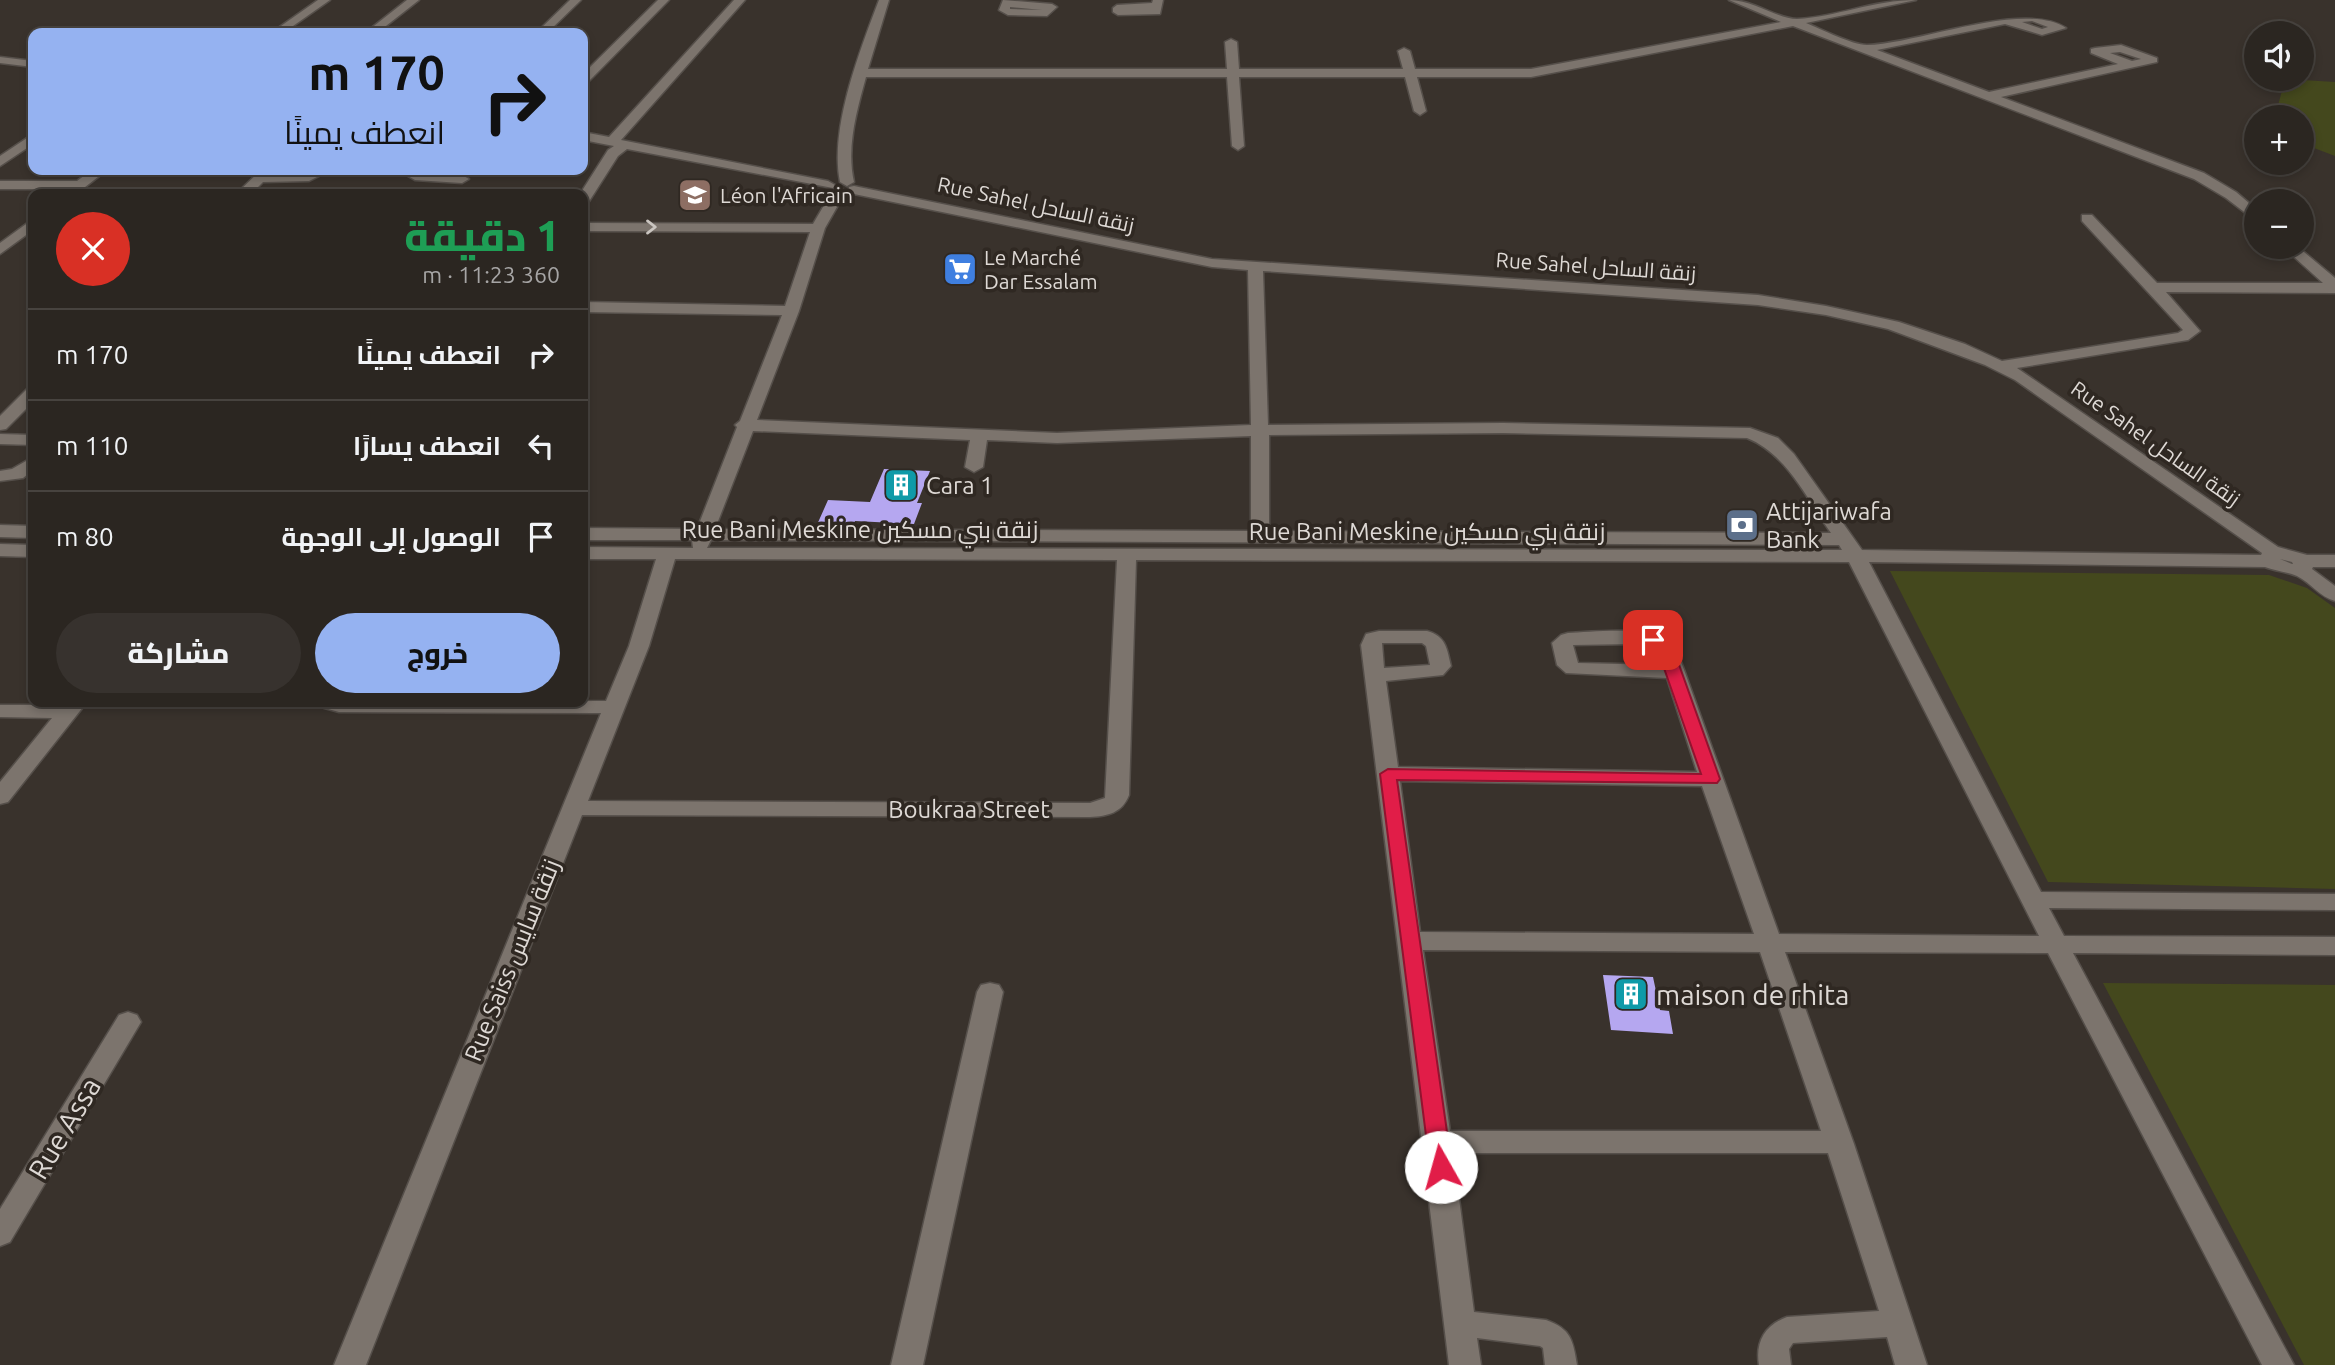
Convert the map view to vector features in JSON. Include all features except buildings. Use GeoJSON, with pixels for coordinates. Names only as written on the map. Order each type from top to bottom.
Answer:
{"type":"FeatureCollection","features":[{"type":"Feature","properties":{"kind":"street"},"geometry":{"type":"LineString","coordinates":[[284,28],[326,0]]}},
{"type":"Feature","properties":{"kind":"street"},"geometry":{"type":"LineString","coordinates":[[377,28],[414,0]]}},
{"type":"Feature","properties":{"kind":"street"},"geometry":{"type":"LineString","coordinates":[[546,28],[576,0]]}},
{"type":"Feature","properties":{"kind":"street"},"geometry":{"type":"LineString","coordinates":[[588,75],[664,0]]}},
{"type":"Feature","properties":{"kind":"street"},"geometry":{"type":"LineString","coordinates":[[588,192],[618,143],[740,0]]}},
{"type":"Feature","properties":{"kind":"street"},"geometry":{"type":"LineString","coordinates":[[696,552],[791,311],[818,228],[842,188],[842,168],[861,73],[870,36],[884,0]]}},
{"type":"Feature","properties":{"kind":"street"},"geometry":{"type":"LineString","coordinates":[[1734,0],[2199,176],[2231,195],[2244,206]]}},
{"type":"Feature","properties":{"kind":"street"},"geometry":{"type":"LineString","coordinates":[[861,73],[1539,72],[1911,0]]}},
{"type":"Feature","properties":{"kind":"street"},"geometry":{"type":"LineString","coordinates":[[1865,49],[2005,21]]}},
{"type":"Feature","properties":{"kind":"street"},"geometry":{"type":"LineString","coordinates":[[1231,42],[1238,146]]}},
{"type":"Feature","properties":{"kind":"street"},"geometry":{"type":"LineString","coordinates":[[1404,51],[1420,111]]}},
{"type":"Feature","properties":{"kind":"street"},"geometry":{"type":"LineString","coordinates":[[0,60],[28,63]]}},
{"type":"Feature","properties":{"kind":"street"},"geometry":{"type":"LineString","coordinates":[[1989,96],[2131,65]]}},
{"type":"Feature","properties":{"kind":"street","name":"Rue Sahel زنقة الساحل"},"geometry":{"type":"LineString","coordinates":[[588,137],[1195,260],[1681,294],[1795,305],[1910,331],[2000,366],[2273,557]]}},
{"type":"Feature","properties":{"kind":"street"},"geometry":{"type":"LineString","coordinates":[[0,162],[28,142]]}},
{"type":"Feature","properties":{"kind":"street"},"geometry":{"type":"LineString","coordinates":[[75,189],[94,175]]}},
{"type":"Feature","properties":{"kind":"street"},"geometry":{"type":"LineString","coordinates":[[248,189],[263,175]]}},
{"type":"Feature","properties":{"kind":"street"},"geometry":{"type":"LineString","coordinates":[[279,175],[313,175]]}},
{"type":"Feature","properties":{"kind":"street"},"geometry":{"type":"LineString","coordinates":[[416,175],[440,175]]}},
{"type":"Feature","properties":{"kind":"street"},"geometry":{"type":"LineString","coordinates":[[452,189],[465,175]]}},
{"type":"Feature","properties":{"kind":"street"},"geometry":{"type":"LineString","coordinates":[[0,185],[59,189]]}},
{"type":"Feature","properties":{"kind":"street"},"geometry":{"type":"LineString","coordinates":[[2000,366],[2190,335],[2190,327],[2087,218]]}},
{"type":"Feature","properties":{"kind":"street"},"geometry":{"type":"LineString","coordinates":[[0,250],[28,227]]}},
{"type":"Feature","properties":{"kind":"street"},"geometry":{"type":"LineString","coordinates":[[588,227],[818,228]]}},
{"type":"Feature","properties":{"kind":"street"},"geometry":{"type":"LineString","coordinates":[[2304,259],[2335,287]]}},
{"type":"Feature","properties":{"kind":"street"},"geometry":{"type":"LineString","coordinates":[[1255,266],[1260,538]]}},
{"type":"Feature","properties":{"kind":"street"},"geometry":{"type":"LineString","coordinates":[[2153,287],[2335,287]]}},
{"type":"Feature","properties":{"kind":"street"},"geometry":{"type":"LineString","coordinates":[[588,307],[791,311]]}},
{"type":"Feature","properties":{"kind":"street"},"geometry":{"type":"LineString","coordinates":[[0,425],[28,398]]}},
{"type":"Feature","properties":{"kind":"street"},"geometry":{"type":"LineString","coordinates":[[744,425],[1057,438],[1260,430],[1503,428],[1750,433],[1761,436],[1780,449],[1850,547],[2278,1365]]}},
{"type":"Feature","properties":{"kind":"street"},"geometry":{"type":"LineString","coordinates":[[974,467],[979,436]]}},
{"type":"Feature","properties":{"kind":"street"},"geometry":{"type":"LineString","coordinates":[[0,439],[28,440]]}},
{"type":"Feature","properties":{"kind":"street"},"geometry":{"type":"LineString","coordinates":[[0,476],[17,474],[28,466]]}},
{"type":"Feature","properties":{"kind":"street"},"geometry":{"type":"LineString","coordinates":[[0,531],[28,531]]}},
{"type":"Feature","properties":{"kind":"street"},"geometry":{"type":"LineString","coordinates":[[588,534],[1260,538],[1850,547]]}},
{"type":"Feature","properties":{"kind":"street","name":"Rue Bani Meskine زنقة بني مسكين"},"geometry":{"type":"LineString","coordinates":[[588,553],[1127,555],[1850,547],[2273,557]]}},
{"type":"Feature","properties":{"kind":"street"},"geometry":{"type":"LineString","coordinates":[[0,550],[28,551]]}},
{"type":"Feature","properties":{"kind":"street","name":"Rue Saiss زنقة سايس"},"geometry":{"type":"LineString","coordinates":[[350,1365],[639,646],[668,552]]}},
{"type":"Feature","properties":{"kind":"street"},"geometry":{"type":"LineString","coordinates":[[2273,557],[2287,553],[2335,595]]}},
{"type":"Feature","properties":{"kind":"street","name":"Boukraa Street"},"geometry":{"type":"LineString","coordinates":[[573,808],[1090,810],[1110,807],[1116,802],[1118,795],[1127,555]]}},
{"type":"Feature","properties":{"kind":"street"},"geometry":{"type":"LineString","coordinates":[[2301,565],[2335,561]]}},
{"type":"Feature","properties":{"kind":"street"},"geometry":{"type":"LineString","coordinates":[[1674,672],[1771,942],[1911,1365]]}},
{"type":"Feature","properties":{"kind":"street"},"geometry":{"type":"LineString","coordinates":[[1375,675],[1465,1365]]}},
{"type":"Feature","properties":{"kind":"street"},"geometry":{"type":"LineString","coordinates":[[0,712],[72,707]]}},
{"type":"Feature","properties":{"kind":"street"},"geometry":{"type":"LineString","coordinates":[[0,797],[72,707]]}},
{"type":"Feature","properties":{"kind":"street"},"geometry":{"type":"LineString","coordinates":[[588,707],[614,707]]}},
{"type":"Feature","properties":{"kind":"street"},"geometry":{"type":"LineString","coordinates":[[1388,774],[1711,779]]}},
{"type":"Feature","properties":{"kind":"street"},"geometry":{"type":"LineString","coordinates":[[2035,900],[2335,902]]}},
{"type":"Feature","properties":{"kind":"street"},"geometry":{"type":"LineString","coordinates":[[1409,941],[2335,946]]}},
{"type":"Feature","properties":{"kind":"street"},"geometry":{"type":"LineString","coordinates":[[907,1365],[990,992]]}},
{"type":"Feature","properties":{"kind":"street","name":"Rue Assa"},"geometry":{"type":"LineString","coordinates":[[0,1234],[128,1022]]}},
{"type":"Feature","properties":{"kind":"street"},"geometry":{"type":"LineString","coordinates":[[1438,1142],[1838,1142]]}},
{"type":"Feature","properties":{"kind":"street"},"geometry":{"type":"LineString","coordinates":[[1459,1323],[1546,1333],[1558,1341],[1561,1365]]}},
{"type":"Feature","properties":{"kind":"street"},"geometry":{"type":"LineString","coordinates":[[1775,1365],[1773,1343],[1777,1336],[1787,1330],[1899,1324]]}},
{"type":"Feature","properties":{"kind":"green space"},"geometry":{"type":"Polygon","coordinates":[[[2314,81],[2335,82],[2335,156],[2314,148],[2314,105],[2278,105],[2282,91],[2314,91],[2314,81]]]}},
{"type":"Feature","properties":{"kind":"green space"},"geometry":{"type":"Polygon","coordinates":[[[1890,571],[2269,575],[2307,588],[2335,608],[2335,889],[2048,882],[1890,571]]]}},
{"type":"Feature","properties":{"kind":"green space"},"geometry":{"type":"Polygon","coordinates":[[[2103,983],[2335,985],[2335,1365],[2304,1365],[2103,983]]]}},
{"type":"Feature","properties":{"kind":"place","name":"Léon l'Africain"},"geometry":{"type":"Point","coordinates":[695,195]}},
{"type":"Feature","properties":{"kind":"place","name":"Le Marché Dar Essalam"},"geometry":{"type":"Point","coordinates":[960,269]}},
{"type":"Feature","properties":{"kind":"place","name":"Cara 1"},"geometry":{"type":"Point","coordinates":[901,485]}},
{"type":"Feature","properties":{"kind":"place","name":"Attijariwafa Bank"},"geometry":{"type":"Point","coordinates":[1742,525]}},
{"type":"Feature","properties":{"kind":"place","name":"maison de rhita"},"geometry":{"type":"Point","coordinates":[1631,994]}},
{"type":"Feature","properties":{"kind":"route"},"geometry":{"type":"LineString","coordinates":[[1441,1167],[1388,774],[1711,779],[1665,648],[1653,640]]}}]}
